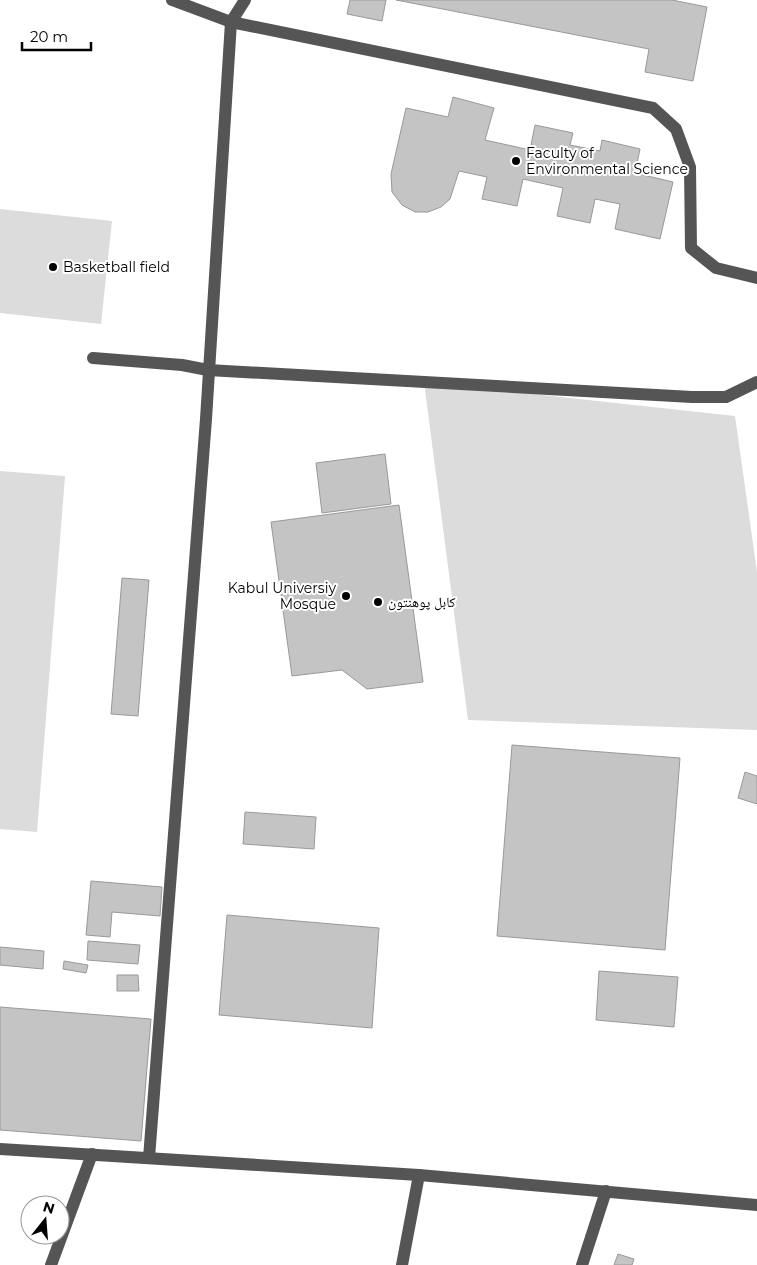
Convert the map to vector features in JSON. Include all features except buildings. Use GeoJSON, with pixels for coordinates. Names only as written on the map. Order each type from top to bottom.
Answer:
{"type":"FeatureCollection","features":[{"type":"Feature","properties":{"kind":"street"},"geometry":{"type":"LineString","coordinates":[[172,0],[231,22],[653,108],[676,129],[690,167],[690,248],[716,268],[757,278]]}},
{"type":"Feature","properties":{"kind":"street"},"geometry":{"type":"LineString","coordinates":[[149,1158],[206,419],[231,22],[245,0]]}},
{"type":"Feature","properties":{"kind":"street"},"geometry":{"type":"LineString","coordinates":[[94,358],[182,365],[208,370],[692,397],[726,397],[757,382]]}},
{"type":"Feature","properties":{"kind":"street"},"geometry":{"type":"LineString","coordinates":[[0,1149],[419,1175],[757,1205]]}},
{"type":"Feature","properties":{"kind":"street"},"geometry":{"type":"LineString","coordinates":[[51,1265],[92,1154]]}},
{"type":"Feature","properties":{"kind":"street"},"geometry":{"type":"LineString","coordinates":[[402,1265],[419,1175]]}},
{"type":"Feature","properties":{"kind":"street"},"geometry":{"type":"LineString","coordinates":[[582,1265],[606,1191]]}},
{"type":"Feature","properties":{"kind":"shaded area","name":"Basketball field"},"geometry":{"type":"Polygon","coordinates":[[[0,209],[112,221],[101,324],[0,313],[0,209]]]}},
{"type":"Feature","properties":{"kind":"shaded area"},"geometry":{"type":"Polygon","coordinates":[[[424,382],[735,416],[757,572],[757,730],[468,720],[424,382]]]}},
{"type":"Feature","properties":{"kind":"shaded area"},"geometry":{"type":"Polygon","coordinates":[[[0,471],[65,476],[37,832],[0,829],[0,471]]]}},
{"type":"Feature","properties":{"kind":"place","name":"Faculty of Environmental Science"},"geometry":{"type":"Point","coordinates":[516,161]}},
{"type":"Feature","properties":{"kind":"place","name":"Basketball field"},"geometry":{"type":"Point","coordinates":[53,267]}},
{"type":"Feature","properties":{"kind":"place","name":"Kabul Universiy Mosque"},"geometry":{"type":"Point","coordinates":[346,596]}},
{"type":"Feature","properties":{"kind":"place","name":"کابل پوهنتون"},"geometry":{"type":"Point","coordinates":[378,602]}}]}
